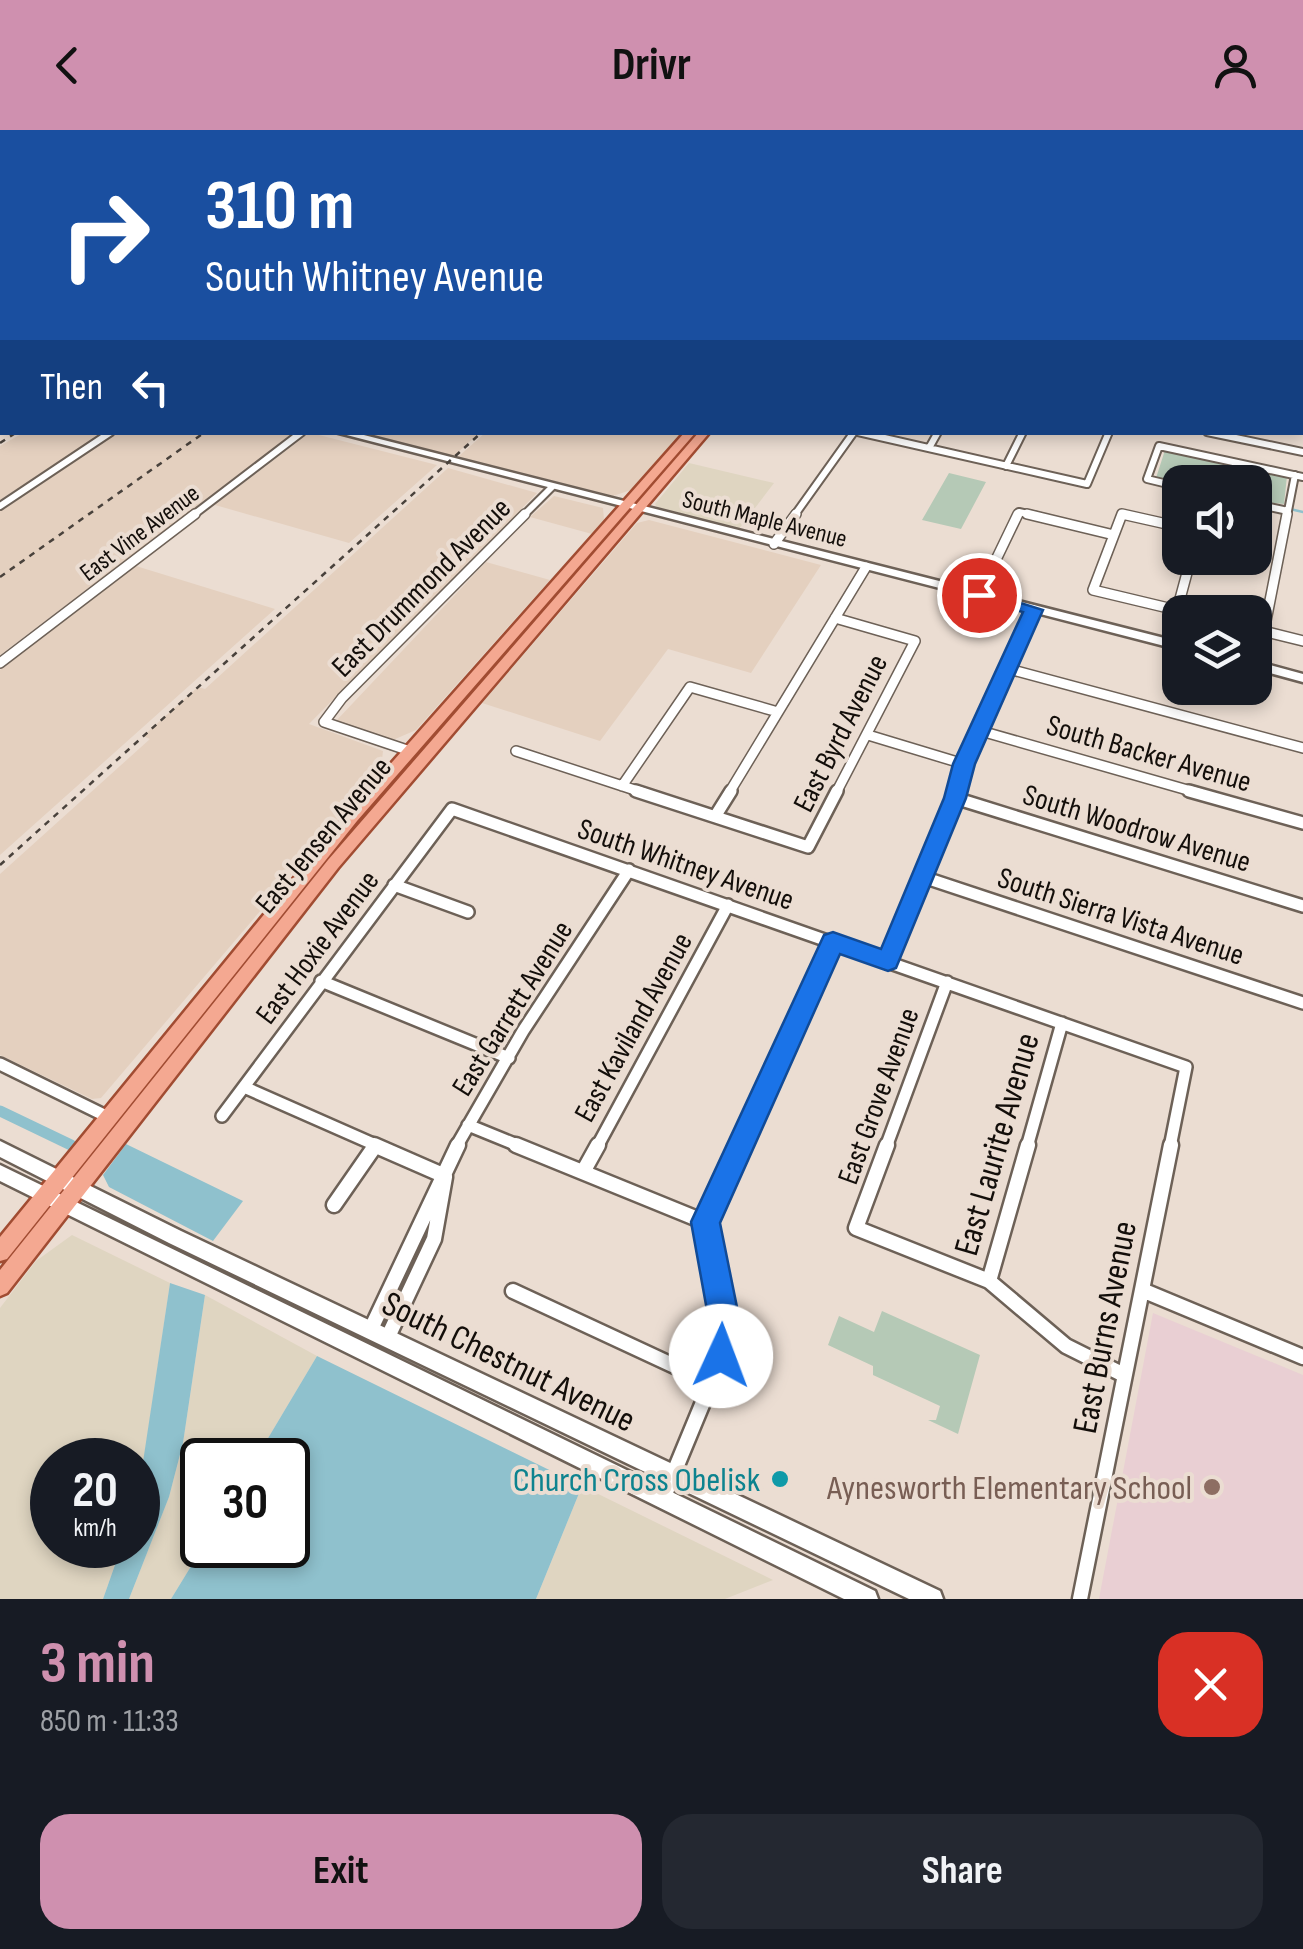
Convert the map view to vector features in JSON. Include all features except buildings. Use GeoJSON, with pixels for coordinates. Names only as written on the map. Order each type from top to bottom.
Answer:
{"type":"FeatureCollection","features":[{"type":"Feature","properties":{"kind":"main road","name":"South Maple Avenue"},"geometry":{"type":"LineString","coordinates":[[351,435],[1162,642]]}},
{"type":"Feature","properties":{"kind":"main road","name":"East Jensen Avenue"},"geometry":{"type":"LineString","coordinates":[[0,1252],[44,1197],[68,1184],[633,508],[689,435]]}},
{"type":"Feature","properties":{"kind":"main road","name":"East Jensen Avenue"},"geometry":{"type":"LineString","coordinates":[[0,1286],[63,1206],[68,1184],[108,1117],[265,920],[410,751],[703,435]]}},
{"type":"Feature","properties":{"kind":"main road"},"geometry":{"type":"LineString","coordinates":[[1272,668],[1303,672]]}},
{"type":"Feature","properties":{"kind":"main road","name":"South Chestnut Avenue"},"geometry":{"type":"LineString","coordinates":[[0,1149],[378,1335],[932,1599]]}},
{"type":"Feature","properties":{"kind":"main road","name":"South Chestnut Avenue"},"geometry":{"type":"LineString","coordinates":[[0,1174],[867,1599]]}},
{"type":"Feature","properties":{"kind":"street"},"geometry":{"type":"LineString","coordinates":[[0,506],[106,435]]}},
{"type":"Feature","properties":{"kind":"street","name":"East Vine Avenue"},"geometry":{"type":"LineString","coordinates":[[0,664],[298,435]]}},
{"type":"Feature","properties":{"kind":"street"},"geometry":{"type":"LineString","coordinates":[[774,544],[854,435]]}},
{"type":"Feature","properties":{"kind":"street"},"geometry":{"type":"LineString","coordinates":[[870,435],[1087,484],[1108,435]]}},
{"type":"Feature","properties":{"kind":"street"},"geometry":{"type":"LineString","coordinates":[[928,448],[936,435]]}},
{"type":"Feature","properties":{"kind":"street"},"geometry":{"type":"LineString","coordinates":[[1006,466],[1022,435]]}},
{"type":"Feature","properties":{"kind":"street"},"geometry":{"type":"LineString","coordinates":[[1221,435],[1303,452]]}},
{"type":"Feature","properties":{"kind":"street"},"geometry":{"type":"LineString","coordinates":[[1162,483],[1146,480],[1158,446],[1247,465]]}},
{"type":"Feature","properties":{"kind":"street"},"geometry":{"type":"LineString","coordinates":[[1268,595],[1299,476],[1272,470]]}},
{"type":"Feature","properties":{"kind":"street","name":"East Drummond Avenue"},"geometry":{"type":"LineString","coordinates":[[410,751],[324,722],[342,698],[552,487]]}},
{"type":"Feature","properties":{"kind":"street"},"geometry":{"type":"LineString","coordinates":[[1272,508],[1288,511]]}},
{"type":"Feature","properties":{"kind":"street"},"geometry":{"type":"LineString","coordinates":[[979,595],[1019,512],[1114,535]]}},
{"type":"Feature","properties":{"kind":"street"},"geometry":{"type":"LineString","coordinates":[[1162,523],[1122,514],[1093,590],[1162,607]]}},
{"type":"Feature","properties":{"kind":"street"},"geometry":{"type":"LineString","coordinates":[[516,751],[716,815],[866,567]]}},
{"type":"Feature","properties":{"kind":"street","name":"East Grove Avenue"},"geometry":{"type":"LineString","coordinates":[[888,961],[955,798],[964,764],[1034,610]]}},
{"type":"Feature","properties":{"kind":"street","name":"East Byrd Avenue"},"geometry":{"type":"LineString","coordinates":[[716,815],[808,848],[915,642],[835,618]]}},
{"type":"Feature","properties":{"kind":"street"},"geometry":{"type":"LineString","coordinates":[[1272,633],[1303,641]]}},
{"type":"Feature","properties":{"kind":"street"},"geometry":{"type":"LineString","coordinates":[[1010,668],[1303,748]]}},
{"type":"Feature","properties":{"kind":"street"},"geometry":{"type":"LineString","coordinates":[[622,786],[690,687],[778,712]]}},
{"type":"Feature","properties":{"kind":"street","name":"South Backer Avenue"},"geometry":{"type":"LineString","coordinates":[[981,731],[1303,823]]}},
{"type":"Feature","properties":{"kind":"street"},"geometry":{"type":"LineString","coordinates":[[868,735],[964,764]]}},
{"type":"Feature","properties":{"kind":"street","name":"South Woodrow Avenue"},"geometry":{"type":"LineString","coordinates":[[955,798],[1303,906]]}},
{"type":"Feature","properties":{"kind":"street","name":"South Whitney Avenue"},"geometry":{"type":"LineString","coordinates":[[452,809],[1186,1068]]}},
{"type":"Feature","properties":{"kind":"street","name":"East Hoxie Avenue"},"geometry":{"type":"LineString","coordinates":[[222,1116],[452,809]]}},
{"type":"Feature","properties":{"kind":"street","name":"East Garrett Avenue"},"geometry":{"type":"LineString","coordinates":[[378,1335],[434,1240],[445,1176],[468,1124],[629,870]]}},
{"type":"Feature","properties":{"kind":"street","name":"South Sierra Vista Avenue"},"geometry":{"type":"LineString","coordinates":[[922,877],[1303,1003]]}},
{"type":"Feature","properties":{"kind":"street"},"geometry":{"type":"LineString","coordinates":[[394,885],[468,912]]}},
{"type":"Feature","properties":{"kind":"street","name":"East Kaviland Avenue"},"geometry":{"type":"LineString","coordinates":[[583,1172],[728,905]]}},
{"type":"Feature","properties":{"kind":"street"},"geometry":{"type":"LineString","coordinates":[[662,1500],[711,1383],[726,1327],[705,1222],[833,942]]}},
{"type":"Feature","properties":{"kind":"street"},"geometry":{"type":"LineString","coordinates":[[322,981],[509,1058]]}},
{"type":"Feature","properties":{"kind":"street","name":"East Grove Avenue"},"geometry":{"type":"LineString","coordinates":[[947,982],[856,1228],[989,1281]]}},
{"type":"Feature","properties":{"kind":"street","name":"East Laurite Avenue"},"geometry":{"type":"LineString","coordinates":[[989,1281],[1062,1024]]}},
{"type":"Feature","properties":{"kind":"street"},"geometry":{"type":"LineString","coordinates":[[0,1064],[108,1117]]}},
{"type":"Feature","properties":{"kind":"street","name":"East Burns Avenue"},"geometry":{"type":"LineString","coordinates":[[1080,1599],[1186,1068]]}},
{"type":"Feature","properties":{"kind":"street"},"geometry":{"type":"LineString","coordinates":[[244,1087],[445,1176]]}},
{"type":"Feature","properties":{"kind":"street"},"geometry":{"type":"LineString","coordinates":[[468,1124],[705,1222]]}},
{"type":"Feature","properties":{"kind":"street"},"geometry":{"type":"LineString","coordinates":[[334,1205],[375,1146]]}},
{"type":"Feature","properties":{"kind":"street"},"geometry":{"type":"LineString","coordinates":[[989,1281],[1066,1346],[1124,1374]]}},
{"type":"Feature","properties":{"kind":"street"},"geometry":{"type":"LineString","coordinates":[[1142,1290],[1303,1357]]}},
{"type":"Feature","properties":{"kind":"street"},"geometry":{"type":"LineString","coordinates":[[512,1291],[711,1383]]}},
{"type":"Feature","properties":{"kind":"shaded area"},"geometry":{"type":"Polygon","coordinates":[[[19,435],[100,435],[0,500],[0,446],[19,435]]]}},
{"type":"Feature","properties":{"kind":"shaded area"},"geometry":{"type":"Polygon","coordinates":[[[114,435],[291,435],[0,655],[0,511],[114,435]]]}},
{"type":"Feature","properties":{"kind":"shaded area"},"geometry":{"type":"Polygon","coordinates":[[[306,435],[437,465],[349,543],[215,505],[306,435]]]}},
{"type":"Feature","properties":{"kind":"shaded area"},"geometry":{"type":"Polygon","coordinates":[[[371,435],[476,435],[454,456],[371,435]]]}},
{"type":"Feature","properties":{"kind":"shaded area"},"geometry":{"type":"Polygon","coordinates":[[[482,435],[680,435],[631,490],[613,496],[458,457],[482,435]]]}},
{"type":"Feature","properties":{"kind":"shaded area"},"geometry":{"type":"Polygon","coordinates":[[[689,463],[774,483],[739,529],[657,507],[655,504],[689,463]]]}},
{"type":"Feature","properties":{"kind":"shaded area"},"geometry":{"type":"Polygon","coordinates":[[[448,468],[537,493],[309,724],[383,751],[381,769],[101,1098],[92,1099],[0,1055],[0,874],[150,739],[143,736],[198,687],[205,689],[448,468]]]}},
{"type":"Feature","properties":{"kind":"shaded area"},"geometry":{"type":"Polygon","coordinates":[[[554,496],[603,508],[604,520],[592,534],[530,517],[554,496]]]}},
{"type":"Feature","properties":{"kind":"shaded area"},"geometry":{"type":"Polygon","coordinates":[[[649,520],[821,565],[751,673],[668,649],[600,741],[482,703],[637,523],[649,520]]]}},
{"type":"Feature","properties":{"kind":"shaded area"},"geometry":{"type":"Polygon","coordinates":[[[486,562],[550,580],[416,730],[393,740],[336,721],[486,562]]]}},
{"type":"Feature","properties":{"kind":"shaded area"},"geometry":{"type":"Polygon","coordinates":[[[136,566],[275,609],[0,855],[0,670],[136,566]]]}},
{"type":"Feature","properties":{"kind":"shaded area"},"geometry":{"type":"Polygon","coordinates":[[[72,1235],[170,1283],[147,1438],[30,1438],[30,1568],[114,1568],[103,1599],[0,1599],[0,1308],[36,1261],[72,1235]]]}},
{"type":"Feature","properties":{"kind":"shaded area"},"geometry":{"type":"Polygon","coordinates":[[[205,1295],[317,1356],[268,1438],[184,1438],[205,1295]]]}},
{"type":"Feature","properties":{"kind":"shaded area","name":"Aynesworth Elementary School"},"geometry":{"type":"Polygon","coordinates":[[[1153,1313],[1303,1375],[1303,1599],[1099,1599],[1153,1313]]]}},
{"type":"Feature","properties":{"kind":"shaded area"},"geometry":{"type":"Polygon","coordinates":[[[180,1455],[180,1568],[190,1568],[171,1599],[129,1599],[141,1568],[160,1568],[160,1520],[180,1455]]]}},
{"type":"Feature","properties":{"kind":"shaded area"},"geometry":{"type":"Polygon","coordinates":[[[582,1486],[773,1580],[725,1599],[536,1599],[582,1486]]]}},
{"type":"Feature","properties":{"kind":"green space"},"geometry":{"type":"Polygon","coordinates":[[[1165,450],[1235,465],[1162,465],[1162,480],[1156,478],[1165,450]]]}},
{"type":"Feature","properties":{"kind":"green space"},"geometry":{"type":"Polygon","coordinates":[[[949,473],[986,482],[961,529],[922,520],[949,473]]]}},
{"type":"Feature","properties":{"kind":"green space"},"geometry":{"type":"Polygon","coordinates":[[[1272,473],[1287,476],[1284,504],[1272,503],[1272,473]]]}},
{"type":"Feature","properties":{"kind":"green space"},"geometry":{"type":"Polygon","coordinates":[[[882,1311],[980,1355],[958,1434],[928,1420],[936,1420],[940,1406],[873,1375],[873,1366],[828,1345],[839,1316],[874,1332],[882,1311]]]}},
{"type":"Feature","properties":{"kind":"water"},"geometry":{"type":"Polygon","coordinates":[[[126,1144],[243,1201],[213,1241],[109,1187],[103,1175],[126,1144]]]}},
{"type":"Feature","properties":{"kind":"water"},"geometry":{"type":"Polygon","coordinates":[[[170,1283],[205,1295],[184,1438],[180,1438],[180,1455],[160,1520],[160,1438],[147,1438],[170,1283]]]}},
{"type":"Feature","properties":{"kind":"water"},"geometry":{"type":"Polygon","coordinates":[[[317,1356],[582,1486],[536,1599],[171,1599],[190,1568],[310,1568],[310,1438],[268,1438],[317,1356]]]}},
{"type":"Feature","properties":{"kind":"water"},"geometry":{"type":"Polygon","coordinates":[[[114,1568],[141,1568],[129,1599],[103,1599],[114,1568]]]}},
{"type":"Feature","properties":{"kind":"waterway"},"geometry":{"type":"LineString","coordinates":[[1290,509],[1303,512]]}},
{"type":"Feature","properties":{"kind":"waterway"},"geometry":{"type":"LineString","coordinates":[[0,1111],[71,1145]]}},
{"type":"Feature","properties":{"kind":"railway"},"geometry":{"type":"LineString","coordinates":[[0,443],[12,435]]}},
{"type":"Feature","properties":{"kind":"railway"},"geometry":{"type":"LineString","coordinates":[[0,577],[201,435]]}},
{"type":"Feature","properties":{"kind":"railway"},"geometry":{"type":"LineString","coordinates":[[0,865],[479,435]]}},
{"type":"Feature","properties":{"kind":"place","name":"Church Cross Obelisk"},"geometry":{"type":"Point","coordinates":[780,1479]}},
{"type":"Feature","properties":{"kind":"place","name":"Aynesworth Elementary School"},"geometry":{"type":"Point","coordinates":[1212,1487]}},
{"type":"Feature","properties":{"kind":"route"},"geometry":{"type":"LineString","coordinates":[[721,1356],[726,1327],[705,1222],[833,942],[888,961],[955,798],[964,764],[1034,610],[979,595]]}}]}
